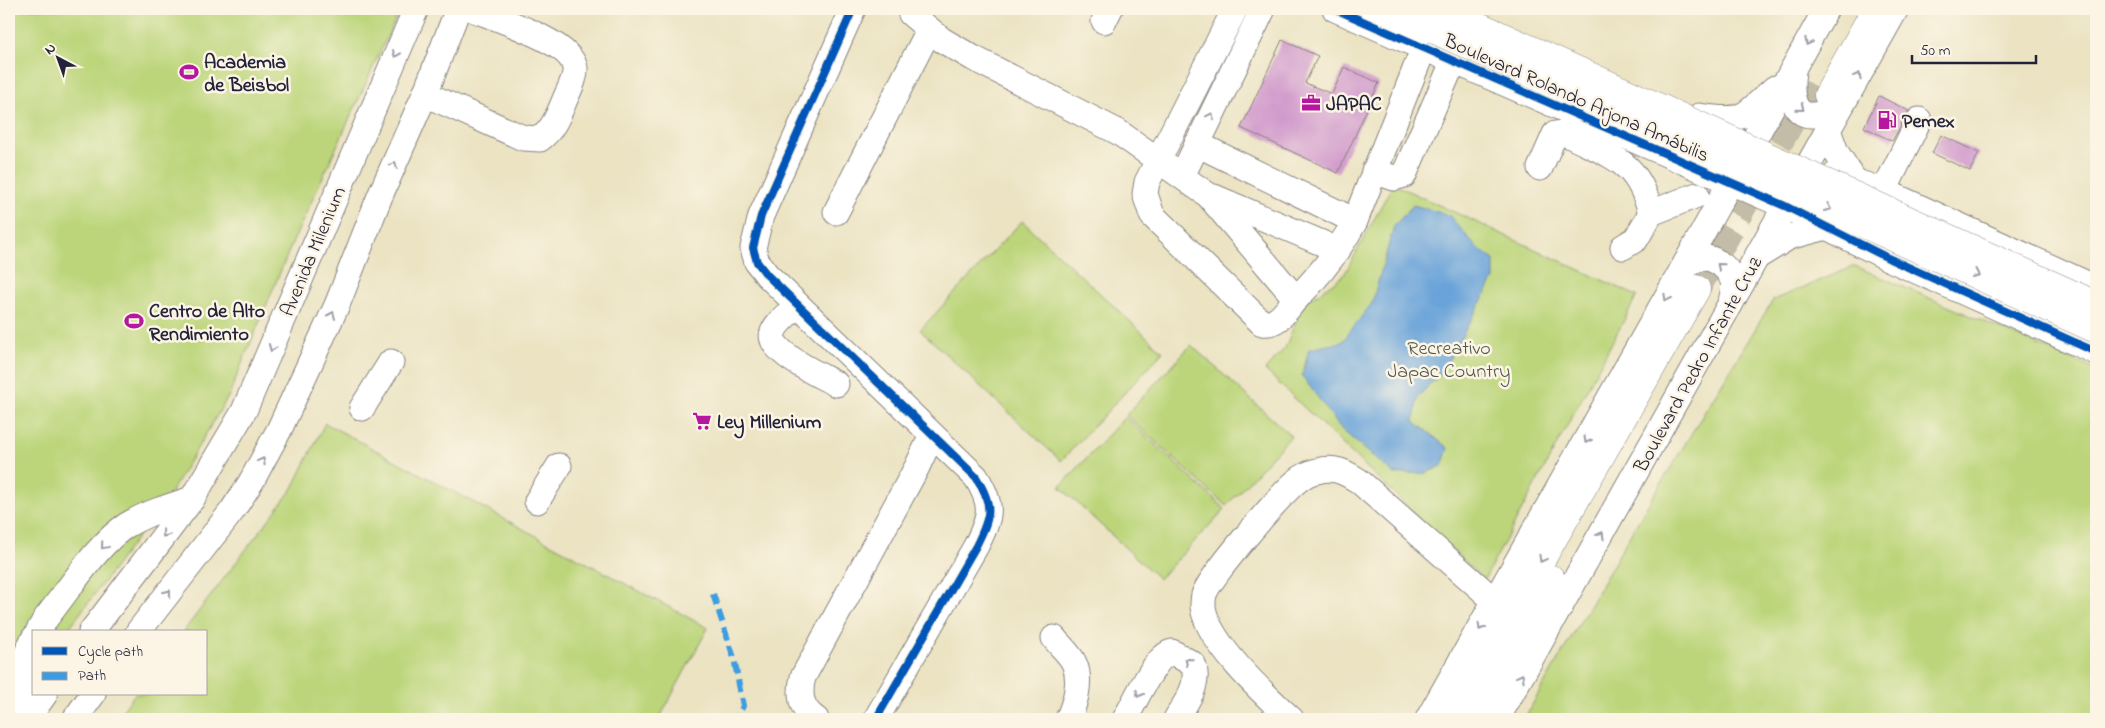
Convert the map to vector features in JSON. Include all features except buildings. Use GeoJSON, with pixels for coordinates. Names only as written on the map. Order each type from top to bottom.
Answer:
{"type":"FeatureCollection","features":[{"type":"Feature","properties":{"kind":"main road","name":"Boulevard Rolando Arjona Amábilis"},"geometry":{"type":"LineString","coordinates":[[1386,9],[1434,24]]}},
{"type":"Feature","properties":{"kind":"main road","name":"Boulevard Pedro Infante Cruz"},"geometry":{"type":"LineString","coordinates":[[1813,86],[1855,9]]}},
{"type":"Feature","properties":{"kind":"main road","name":"Boulevard Pedro Infante Cruz"},"geometry":{"type":"LineString","coordinates":[[1813,86],[1876,9]]}},
{"type":"Feature","properties":{"kind":"main road"},"geometry":{"type":"LineString","coordinates":[[1434,24],[2096,305]]}},
{"type":"Feature","properties":{"kind":"main road"},"geometry":{"type":"LineString","coordinates":[[1434,24],[2096,329]]}},
{"type":"Feature","properties":{"kind":"main road","name":"Boulevard Pedro Infante Cruz"},"geometry":{"type":"LineString","coordinates":[[1450,719],[1705,290]]}},
{"type":"Feature","properties":{"kind":"main road","name":"Boulevard Pedro Infante Cruz"},"geometry":{"type":"LineString","coordinates":[[1477,719],[1705,290]]}},
{"type":"Feature","properties":{"kind":"street","name":"Avenida Milenium"},"geometry":{"type":"LineString","coordinates":[[92,630],[192,499],[244,412],[416,9]]}},
{"type":"Feature","properties":{"kind":"street","name":"Avenida Milenium"},"geometry":{"type":"LineString","coordinates":[[140,630],[232,511],[251,482],[279,430],[337,305],[380,196],[425,94],[458,9]]}},
{"type":"Feature","properties":{"kind":"street"},"geometry":{"type":"LineString","coordinates":[[425,94],[523,138],[540,139],[553,126],[576,69],[570,56],[545,39],[472,9]]}},
{"type":"Feature","properties":{"kind":"street"},"geometry":{"type":"LineString","coordinates":[[853,9],[761,216],[753,248],[757,262],[797,306],[976,477],[988,496],[986,526],[876,719]]}},
{"type":"Feature","properties":{"kind":"street"},"geometry":{"type":"LineString","coordinates":[[909,9],[911,14],[929,30],[973,58],[1118,132],[1208,195],[1338,250]]}},
{"type":"Feature","properties":{"kind":"street"},"geometry":{"type":"LineString","coordinates":[[1182,176],[1263,9]]}},
{"type":"Feature","properties":{"kind":"street","name":"Boulevard Rolando Arjona Amábilis"},"geometry":{"type":"LineString","coordinates":[[1335,9],[1434,24],[1454,60],[1806,216],[1890,259],[2096,352]]}},
{"type":"Feature","properties":{"kind":"street","name":"Boulevard Rolando Arjona Amábilis"},"geometry":{"type":"LineString","coordinates":[[1466,9],[1809,165],[1856,183],[1884,191],[2096,288]]}},
{"type":"Feature","properties":{"kind":"street","name":"Boulevard Pedro Infante Cruz"},"geometry":{"type":"LineString","coordinates":[[1428,719],[1496,602],[1705,290],[1748,271],[1806,216],[1809,165],[1828,130],[1813,86],[1826,9]]}},
{"type":"Feature","properties":{"kind":"street","name":"Boulevard Pedro Infante Cruz"},"geometry":{"type":"LineString","coordinates":[[1497,719],[1705,290],[1699,240],[1754,140],[1896,9]]}},
{"type":"Feature","properties":{"kind":"street"},"geometry":{"type":"LineString","coordinates":[[1248,42],[1230,20],[1158,159],[1147,182],[1145,194],[1152,215],[1262,323],[1268,324],[1276,321],[1321,274],[1355,221],[1434,24]]}},
{"type":"Feature","properties":{"kind":"street"},"geometry":{"type":"LineString","coordinates":[[836,212],[929,30]]}},
{"type":"Feature","properties":{"kind":"street"},"geometry":{"type":"LineString","coordinates":[[1374,171],[1394,178],[1404,175],[1454,60]]}},
{"type":"Feature","properties":{"kind":"street"},"geometry":{"type":"LineString","coordinates":[[1699,116],[1726,120],[1739,118],[1750,111],[1813,86]]}},
{"type":"Feature","properties":{"kind":"street"},"geometry":{"type":"LineString","coordinates":[[1884,191],[1919,120]]}},
{"type":"Feature","properties":{"kind":"street"},"geometry":{"type":"LineString","coordinates":[[1828,130],[1836,152],[1856,183]]}},
{"type":"Feature","properties":{"kind":"street"},"geometry":{"type":"LineString","coordinates":[[1540,168],[1556,134],[1560,132],[1569,135],[1630,168],[1644,189],[1651,214]]}},
{"type":"Feature","properties":{"kind":"street"},"geometry":{"type":"LineString","coordinates":[[1198,144],[1355,221]]}},
{"type":"Feature","properties":{"kind":"street"},"geometry":{"type":"LineString","coordinates":[[1676,158],[1693,184],[1697,195],[1700,222],[1699,240]]}},
{"type":"Feature","properties":{"kind":"street"},"geometry":{"type":"LineString","coordinates":[[1208,195],[1296,299]]}},
{"type":"Feature","properties":{"kind":"street"},"geometry":{"type":"LineString","coordinates":[[1623,247],[1636,240],[1651,214],[1697,195]]}},
{"type":"Feature","properties":{"kind":"street"},"geometry":{"type":"LineString","coordinates":[[1748,271],[1761,254],[1774,244],[1800,233],[1806,216]]}},
{"type":"Feature","properties":{"kind":"street"},"geometry":{"type":"LineString","coordinates":[[797,306],[777,326],[772,334],[773,341],[784,354],[836,384]]}},
{"type":"Feature","properties":{"kind":"street"},"geometry":{"type":"LineString","coordinates":[[362,408],[391,362]]}},
{"type":"Feature","properties":{"kind":"street"},"geometry":{"type":"LineString","coordinates":[[244,412],[279,430]]}},
{"type":"Feature","properties":{"kind":"street"},"geometry":{"type":"LineString","coordinates":[[816,719],[804,708],[801,698],[803,677],[917,467],[932,435]]}},
{"type":"Feature","properties":{"kind":"street"},"geometry":{"type":"LineString","coordinates":[[537,501],[559,466]]}},
{"type":"Feature","properties":{"kind":"street"},"geometry":{"type":"LineString","coordinates":[[1291,719],[1262,691],[1222,645],[1203,607],[1204,594],[1239,544],[1297,481],[1315,471],[1331,468],[1344,471],[1359,481],[1496,602]]}},
{"type":"Feature","properties":{"kind":"street"},"geometry":{"type":"LineString","coordinates":[[39,630],[46,618],[108,540],[125,526],[146,514],[192,499]]}},
{"type":"Feature","properties":{"kind":"street"},"geometry":{"type":"LineString","coordinates":[[1054,638],[1074,663],[1077,679],[1073,708],[1068,719]]}},
{"type":"Feature","properties":{"kind":"street"},"geometry":{"type":"LineString","coordinates":[[23,719],[19,684],[21,666],[32,642]]}},
{"type":"Feature","properties":{"kind":"street"},"geometry":{"type":"LineString","coordinates":[[1125,719],[1154,668],[1162,657],[1172,652],[1193,664],[1196,671],[1191,693],[1176,719]]}},
{"type":"Feature","properties":{"kind":"street"},"geometry":{"type":"LineString","coordinates":[[27,719],[44,696]]}},
{"type":"Feature","properties":{"kind":"street"},"geometry":{"type":"LineString","coordinates":[[74,719],[91,696]]}},
{"type":"Feature","properties":{"kind":"green space","name":"Centro de Alto Rendimiento"},"geometry":{"type":"Polygon","coordinates":[[[9,9],[400,9],[291,246],[228,397],[171,492],[68,630],[32,630],[32,680],[9,713],[9,9]]]}},
{"type":"Feature","properties":{"kind":"green space","name":"Recreativo Japac Country"},"geometry":{"type":"Polygon","coordinates":[[[1393,184],[1637,296],[1484,580],[1265,370],[1285,348],[1303,304],[1344,275],[1393,184]]]}},
{"type":"Feature","properties":{"kind":"green space"},"geometry":{"type":"Polygon","coordinates":[[[1022,221],[1163,352],[1061,461],[920,330],[1022,221]]]}},
{"type":"Feature","properties":{"kind":"green space"},"geometry":{"type":"Polygon","coordinates":[[[1855,266],[2096,370],[2096,719],[1524,719],[1643,513],[1773,300],[1855,266]]]}},
{"type":"Feature","properties":{"kind":"green space"},"geometry":{"type":"Polygon","coordinates":[[[1191,345],[1291,436],[1226,506],[1126,415],[1191,345]]]}},
{"type":"Feature","properties":{"kind":"green space"},"geometry":{"type":"Polygon","coordinates":[[[1125,417],[1225,509],[1159,579],[1060,487],[1125,417]]]}},
{"type":"Feature","properties":{"kind":"green space"},"geometry":{"type":"Polygon","coordinates":[[[325,423],[708,628],[659,719],[116,719],[133,696],[208,696],[208,630],[185,630],[293,488],[325,423]]]}},
{"type":"Feature","properties":{"kind":"water"},"geometry":{"type":"Polygon","coordinates":[[[1413,205],[1449,215],[1477,248],[1494,260],[1494,279],[1442,372],[1418,397],[1414,421],[1448,448],[1442,466],[1426,473],[1394,474],[1342,430],[1302,376],[1309,349],[1342,342],[1372,303],[1394,226],[1413,205]]]}},
{"type":"Feature","properties":{"kind":"tunnel"},"geometry":{"type":"LineString","coordinates":[[1696,289],[1812,84]]}},
{"type":"Feature","properties":{"kind":"marked path"},"geometry":{"type":"LineString","coordinates":[[713,594],[734,658],[743,706],[736,719]]}},
{"type":"Feature","properties":{"kind":"cycle path"},"geometry":{"type":"LineString","coordinates":[[853,9],[761,216],[753,248],[757,262],[767,275],[976,477],[988,504],[985,527],[976,546],[876,719]]}},
{"type":"Feature","properties":{"kind":"cycle path"},"geometry":{"type":"LineString","coordinates":[[1335,9],[1785,206],[1890,259],[2096,352]]}},
{"type":"Feature","properties":{"kind":"place","name":"Academia de Beisbol"},"geometry":{"type":"Point","coordinates":[189,72]}},
{"type":"Feature","properties":{"kind":"place","name":"JAPAC"},"geometry":{"type":"Point","coordinates":[1311,103]}},
{"type":"Feature","properties":{"kind":"place","name":"Pemex"},"geometry":{"type":"Point","coordinates":[1887,120]}},
{"type":"Feature","properties":{"kind":"place","name":"Centro de Alto Rendimiento"},"geometry":{"type":"Point","coordinates":[134,321]}},
{"type":"Feature","properties":{"kind":"place","name":"Ley Millenium"},"geometry":{"type":"Point","coordinates":[702,421]}}]}
